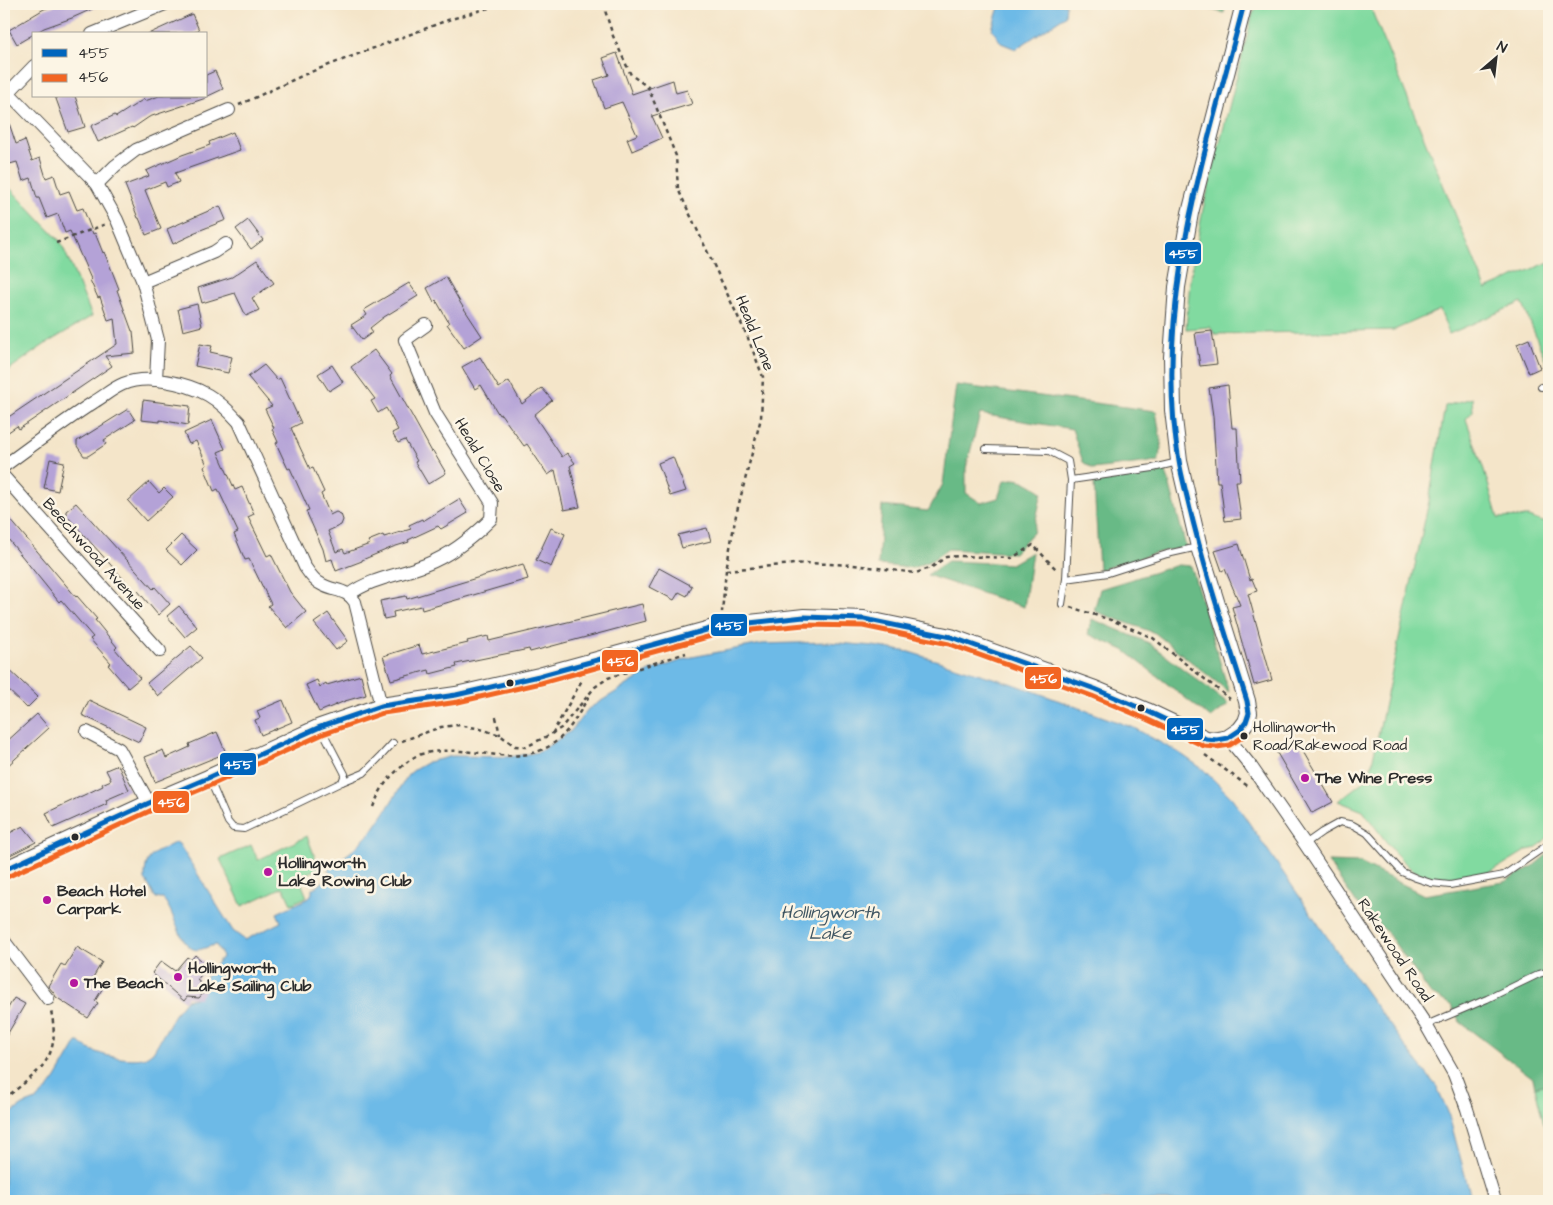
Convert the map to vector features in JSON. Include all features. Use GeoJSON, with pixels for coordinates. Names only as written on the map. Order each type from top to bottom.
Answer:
{"type":"FeatureCollection","features":[{"type":"Feature","properties":{"kind":"main road"},"geometry":{"type":"LineString","coordinates":[[4,870],[59,851],[149,803],[320,727],[381,706],[456,695],[529,678],[721,626],[804,617],[864,619],[951,637],[1095,689],[1206,739],[1228,738],[1240,730],[1246,722],[1248,713],[1247,701],[1199,547],[1179,461],[1173,410],[1172,357],[1177,287],[1190,213],[1244,4]]}},
{"type":"Feature","properties":{"kind":"street"},"geometry":{"type":"LineString","coordinates":[[97,32],[165,4]]}},
{"type":"Feature","properties":{"kind":"street"},"geometry":{"type":"LineString","coordinates":[[32,68],[6,90],[97,184],[117,220],[143,282],[158,340],[156,380]]}},
{"type":"Feature","properties":{"kind":"street"},"geometry":{"type":"LineString","coordinates":[[97,184],[115,166],[136,150],[229,110]]}},
{"type":"Feature","properties":{"kind":"street"},"geometry":{"type":"LineString","coordinates":[[143,282],[214,252],[226,244]]}},
{"type":"Feature","properties":{"kind":"street","name":"Heald Close"},"geometry":{"type":"LineString","coordinates":[[350,594],[360,586],[424,566],[444,557],[473,537],[491,519],[492,503],[435,413],[405,340],[426,325]]}},
{"type":"Feature","properties":{"kind":"street"},"geometry":{"type":"LineString","coordinates":[[4,466],[70,418],[123,384],[137,380],[156,380],[184,385],[207,394],[225,406],[239,422],[305,567],[311,576],[320,584],[350,594],[355,602],[381,706]]}},
{"type":"Feature","properties":{"kind":"street","name":"Beechwood Avenue"},"geometry":{"type":"LineString","coordinates":[[4,478],[160,651]]}},
{"type":"Feature","properties":{"kind":"street"},"geometry":{"type":"LineString","coordinates":[[87,732],[120,749],[149,803]]}},
{"type":"Feature","properties":{"kind":"street","name":"Rakewood Road"},"geometry":{"type":"LineString","coordinates":[[1228,738],[1250,765],[1305,844],[1426,1025],[1454,1074],[1467,1109],[1495,1201]]}},
{"type":"Feature","properties":{"kind":"street"},"geometry":{"type":"LineString","coordinates":[[6,950],[48,999]]}},
{"type":"Feature","properties":{"kind":"lane"},"geometry":{"type":"LineString","coordinates":[[1541,387],[1549,386]]}},
{"type":"Feature","properties":{"kind":"lane"},"geometry":{"type":"LineString","coordinates":[[986,449],[1049,451],[1068,461],[1071,480],[1066,579],[1062,604]]}},
{"type":"Feature","properties":{"kind":"lane"},"geometry":{"type":"LineString","coordinates":[[1071,480],[1153,468],[1179,461]]}},
{"type":"Feature","properties":{"kind":"lane"},"geometry":{"type":"LineString","coordinates":[[1066,579],[1108,574],[1167,554],[1199,547]]}},
{"type":"Feature","properties":{"kind":"lane"},"geometry":{"type":"LineString","coordinates":[[320,727],[345,774],[342,782]]}},
{"type":"Feature","properties":{"kind":"lane"},"geometry":{"type":"LineString","coordinates":[[208,778],[228,822],[233,828],[244,829],[364,773],[392,743]]}},
{"type":"Feature","properties":{"kind":"lane"},"geometry":{"type":"LineString","coordinates":[[1305,844],[1340,822],[1353,825],[1368,833],[1402,872],[1431,883],[1450,885],[1504,875],[1549,844]]}},
{"type":"Feature","properties":{"kind":"lane"},"geometry":{"type":"LineString","coordinates":[[1426,1025],[1549,971]]}},
{"type":"Feature","properties":{"kind":"path"},"geometry":{"type":"LineString","coordinates":[[229,110],[308,73],[448,20],[502,4]]}},
{"type":"Feature","properties":{"kind":"path","name":"Heald Lane"},"geometry":{"type":"LineString","coordinates":[[602,4],[613,36],[631,75],[648,87],[676,156],[678,188],[748,338],[763,377],[761,418],[736,515],[726,570],[721,615]]}},
{"type":"Feature","properties":{"kind":"path"},"geometry":{"type":"LineString","coordinates":[[56,243],[117,220]]}},
{"type":"Feature","properties":{"kind":"path"},"geometry":{"type":"LineString","coordinates":[[726,570],[806,563],[853,565],[916,573],[946,557],[1012,558],[1033,545],[1066,579]]}},
{"type":"Feature","properties":{"kind":"path"},"geometry":{"type":"LineString","coordinates":[[1062,604],[1114,621],[1153,638],[1232,701],[1247,701]]}},
{"type":"Feature","properties":{"kind":"path"},"geometry":{"type":"LineString","coordinates":[[392,743],[441,727],[457,725],[477,728],[500,735],[515,746],[526,747],[561,728],[595,687],[608,678],[687,652]]}},
{"type":"Feature","properties":{"kind":"path"},"geometry":{"type":"LineString","coordinates":[[551,734],[584,678]]}},
{"type":"Feature","properties":{"kind":"path"},"geometry":{"type":"LineString","coordinates":[[373,807],[381,788],[390,777],[416,756],[435,752],[460,751],[492,755],[527,754],[544,749],[559,739],[571,727],[595,687]]}},
{"type":"Feature","properties":{"kind":"path"},"geometry":{"type":"LineString","coordinates":[[496,717],[500,735]]}},
{"type":"Feature","properties":{"kind":"path"},"geometry":{"type":"LineString","coordinates":[[526,747],[527,754]]}},
{"type":"Feature","properties":{"kind":"path"},"geometry":{"type":"LineString","coordinates":[[1201,752],[1247,786],[1267,791]]}},
{"type":"Feature","properties":{"kind":"path"},"geometry":{"type":"LineString","coordinates":[[4,1099],[26,1082],[44,1064],[51,1053],[54,1040],[54,1024],[48,999]]}},
{"type":"Feature","properties":{"kind":"green space"},"geometry":{"type":"Polygon","coordinates":[[[1190,4],[1226,4],[1224,13],[1190,4]]]}},
{"type":"Feature","properties":{"kind":"green space"},"geometry":{"type":"Polygon","coordinates":[[[1259,4],[1369,4],[1486,289],[1549,262],[1549,369],[1522,302],[1449,334],[1440,310],[1394,330],[1215,334],[1210,327],[1186,329],[1190,281],[1203,209],[1253,13],[1259,4]]]}},
{"type":"Feature","properties":{"kind":"green space"},"geometry":{"type":"Polygon","coordinates":[[[4,182],[61,242],[92,316],[44,345],[4,373],[4,182]]]}},
{"type":"Feature","properties":{"kind":"green space"},"geometry":{"type":"Polygon","coordinates":[[[956,385],[1156,411],[1162,448],[1158,461],[1093,469],[1083,462],[1072,429],[980,414],[966,468],[966,493],[981,503],[998,498],[1004,481],[1009,479],[1024,481],[1033,486],[1042,492],[1033,533],[1014,553],[948,549],[932,560],[913,568],[878,565],[882,506],[928,511],[943,484],[956,385]]]}},
{"type":"Feature","properties":{"kind":"green space"},"geometry":{"type":"Polygon","coordinates":[[[1472,398],[1473,411],[1466,419],[1498,518],[1528,517],[1549,524],[1549,836],[1537,848],[1527,850],[1491,872],[1459,880],[1428,877],[1411,869],[1394,852],[1363,811],[1338,801],[1369,777],[1429,501],[1445,406],[1472,398]]]}},
{"type":"Feature","properties":{"kind":"green space"},"geometry":{"type":"Polygon","coordinates":[[[1166,471],[1186,547],[1156,553],[1099,570],[1094,483],[1166,471]]]}},
{"type":"Feature","properties":{"kind":"green space"},"geometry":{"type":"Polygon","coordinates":[[[1032,552],[1024,607],[927,575],[948,561],[1011,564],[1032,552]]]}},
{"type":"Feature","properties":{"kind":"green space"},"geometry":{"type":"Polygon","coordinates":[[[1178,565],[1191,566],[1229,692],[1155,633],[1094,611],[1100,589],[1178,565]]]}},
{"type":"Feature","properties":{"kind":"green space"},"geometry":{"type":"Polygon","coordinates":[[[1092,619],[1149,643],[1229,704],[1211,718],[1124,650],[1088,634],[1092,619]]]}},
{"type":"Feature","properties":{"kind":"green space","name":"Hollingworth Lake Rowing Club"},"geometry":{"type":"Polygon","coordinates":[[[307,836],[319,868],[299,877],[307,897],[291,904],[283,887],[242,906],[220,859],[251,845],[258,860],[307,836]]]}},
{"type":"Feature","properties":{"kind":"green space"},"geometry":{"type":"Polygon","coordinates":[[[1549,853],[1549,1083],[1535,1087],[1533,1078],[1460,1022],[1451,1005],[1430,993],[1386,931],[1357,904],[1328,862],[1360,863],[1424,895],[1504,882],[1532,867],[1549,853]]]}},
{"type":"Feature","properties":{"kind":"green space"},"geometry":{"type":"Polygon","coordinates":[[[1549,1083],[1549,1146],[1535,1087],[1549,1083]]]}},
{"type":"Feature","properties":{"kind":"water"},"geometry":{"type":"Polygon","coordinates":[[[1000,4],[1066,4],[1065,16],[1016,49],[1001,43],[992,29],[1000,4]]]}},
{"type":"Feature","properties":{"kind":"water","name":"Hollingworth Lake"},"geometry":{"type":"Polygon","coordinates":[[[827,642],[873,646],[909,652],[1019,686],[1134,728],[1181,754],[1204,770],[1232,798],[1345,963],[1437,1087],[1448,1112],[1472,1201],[4,1201],[4,1118],[23,1105],[36,1100],[47,1090],[77,1042],[100,1054],[118,1058],[143,1058],[153,1052],[177,1011],[186,1000],[195,998],[198,995],[199,985],[222,957],[216,945],[199,950],[188,946],[167,904],[163,899],[154,896],[145,880],[146,864],[152,855],[176,842],[179,844],[233,931],[245,940],[281,922],[277,913],[309,898],[312,889],[332,876],[328,869],[353,850],[372,831],[408,775],[428,762],[453,756],[510,757],[539,752],[571,731],[588,709],[650,671],[692,657],[762,644],[827,642]]]}},
{"type":"Feature","properties":{"kind":"building"},"geometry":{"type":"Polygon","coordinates":[[[59,4],[103,4],[37,32],[32,32],[32,35],[17,44],[9,30],[44,9],[59,4]]]}},
{"type":"Feature","properties":{"kind":"building"},"geometry":{"type":"Polygon","coordinates":[[[192,14],[199,30],[196,32],[152,32],[192,14]]]}},
{"type":"Feature","properties":{"kind":"building"},"geometry":{"type":"Polygon","coordinates":[[[617,53],[632,94],[673,80],[676,93],[687,90],[692,104],[652,116],[662,138],[632,151],[627,139],[637,135],[622,102],[604,108],[594,80],[609,75],[603,58],[617,53]]]}},
{"type":"Feature","properties":{"kind":"building"},"geometry":{"type":"Polygon","coordinates":[[[215,71],[223,89],[208,96],[208,74],[215,71]]]}},
{"type":"Feature","properties":{"kind":"building"},"geometry":{"type":"Polygon","coordinates":[[[56,98],[76,98],[85,127],[68,132],[56,98]]]}},
{"type":"Feature","properties":{"kind":"building"},"geometry":{"type":"Polygon","coordinates":[[[153,98],[206,98],[149,117],[133,128],[98,142],[91,126],[115,115],[116,117],[144,99],[145,101],[153,98]]]}},
{"type":"Feature","properties":{"kind":"building"},"geometry":{"type":"Polygon","coordinates":[[[6,114],[16,144],[25,140],[32,161],[40,158],[46,178],[54,175],[60,194],[69,191],[77,210],[83,208],[119,289],[117,290],[133,331],[135,353],[105,356],[112,366],[19,429],[17,426],[4,435],[4,420],[117,344],[114,318],[108,320],[100,297],[98,298],[70,231],[65,233],[58,214],[47,218],[39,198],[37,198],[31,178],[23,181],[17,162],[6,165],[4,159],[4,115],[6,114]]]}},
{"type":"Feature","properties":{"kind":"building"},"geometry":{"type":"Polygon","coordinates":[[[233,132],[240,150],[175,173],[179,182],[167,187],[165,182],[145,190],[161,229],[146,235],[125,185],[149,176],[146,171],[210,145],[209,142],[233,132]]]}},
{"type":"Feature","properties":{"kind":"building"},"geometry":{"type":"Polygon","coordinates":[[[220,206],[226,220],[193,233],[173,244],[167,229],[220,206]]]}},
{"type":"Feature","properties":{"kind":"building"},"geometry":{"type":"Polygon","coordinates":[[[248,220],[263,240],[251,249],[236,229],[248,220]]]}},
{"type":"Feature","properties":{"kind":"building"},"geometry":{"type":"Polygon","coordinates":[[[257,260],[274,283],[252,298],[259,310],[246,316],[235,293],[202,303],[198,288],[232,277],[257,260]]]}},
{"type":"Feature","properties":{"kind":"building"},"geometry":{"type":"Polygon","coordinates":[[[446,277],[482,336],[464,348],[447,324],[449,323],[436,300],[434,302],[427,288],[446,277]]]}},
{"type":"Feature","properties":{"kind":"building"},"geometry":{"type":"Polygon","coordinates":[[[409,283],[418,296],[370,328],[373,332],[362,340],[351,325],[367,315],[364,310],[409,283]]]}},
{"type":"Feature","properties":{"kind":"building"},"geometry":{"type":"Polygon","coordinates":[[[197,304],[202,326],[183,331],[178,309],[197,304]]]}},
{"type":"Feature","properties":{"kind":"building"},"geometry":{"type":"Polygon","coordinates":[[[1212,331],[1217,364],[1200,366],[1195,333],[1212,331]]]}},
{"type":"Feature","properties":{"kind":"building"},"geometry":{"type":"Polygon","coordinates":[[[1529,339],[1540,368],[1529,373],[1517,344],[1529,339]]]}},
{"type":"Feature","properties":{"kind":"building"},"geometry":{"type":"Polygon","coordinates":[[[200,344],[212,346],[210,352],[232,357],[228,373],[195,366],[200,344]]]}},
{"type":"Feature","properties":{"kind":"building"},"geometry":{"type":"Polygon","coordinates":[[[374,350],[392,374],[390,376],[432,452],[446,473],[428,484],[405,440],[398,443],[392,433],[398,430],[386,408],[378,413],[371,401],[375,399],[351,367],[374,350]]]}},
{"type":"Feature","properties":{"kind":"building"},"geometry":{"type":"Polygon","coordinates":[[[480,357],[499,388],[509,381],[522,404],[542,388],[552,400],[534,415],[562,457],[567,453],[575,463],[570,466],[580,507],[564,510],[555,470],[548,475],[527,444],[524,446],[501,414],[499,415],[481,385],[475,389],[462,367],[480,357]]]}},
{"type":"Feature","properties":{"kind":"building"},"geometry":{"type":"Polygon","coordinates":[[[264,365],[277,380],[280,378],[301,423],[291,428],[310,469],[313,468],[324,492],[321,494],[330,515],[336,512],[341,514],[343,520],[341,525],[328,531],[336,552],[343,549],[345,553],[370,544],[368,541],[383,535],[384,537],[411,529],[409,525],[422,519],[423,521],[459,499],[468,513],[441,529],[438,526],[408,540],[409,542],[336,571],[332,559],[326,561],[323,549],[306,511],[309,510],[290,468],[288,469],[276,443],[278,442],[272,429],[274,428],[265,409],[272,406],[248,377],[264,365]]]}},
{"type":"Feature","properties":{"kind":"building"},"geometry":{"type":"Polygon","coordinates":[[[332,365],[343,382],[329,391],[318,374],[332,365]]]}},
{"type":"Feature","properties":{"kind":"building"},"geometry":{"type":"Polygon","coordinates":[[[1228,385],[1232,428],[1237,428],[1240,481],[1236,481],[1241,519],[1225,521],[1220,482],[1217,482],[1213,416],[1209,388],[1228,385]]]}},
{"type":"Feature","properties":{"kind":"building"},"geometry":{"type":"Polygon","coordinates":[[[143,400],[190,406],[188,425],[160,420],[160,422],[141,420],[143,400]]]}},
{"type":"Feature","properties":{"kind":"building"},"geometry":{"type":"Polygon","coordinates":[[[128,409],[135,420],[104,440],[106,444],[88,456],[84,456],[77,446],[77,441],[128,409]]]}},
{"type":"Feature","properties":{"kind":"building"},"geometry":{"type":"Polygon","coordinates":[[[212,420],[225,449],[218,452],[235,490],[242,487],[254,514],[248,517],[267,556],[271,554],[290,592],[306,612],[287,628],[268,606],[271,604],[249,559],[245,560],[234,534],[238,532],[218,489],[214,491],[204,467],[207,465],[196,441],[189,444],[184,433],[212,420]]]}},
{"type":"Feature","properties":{"kind":"building"},"geometry":{"type":"Polygon","coordinates":[[[673,457],[686,491],[670,496],[658,463],[673,457]]]}},
{"type":"Feature","properties":{"kind":"building"},"geometry":{"type":"Polygon","coordinates":[[[50,459],[64,462],[58,491],[44,488],[50,459]]]}},
{"type":"Feature","properties":{"kind":"building"},"geometry":{"type":"Polygon","coordinates":[[[149,482],[159,493],[164,488],[173,497],[146,521],[128,501],[149,482]]]}},
{"type":"Feature","properties":{"kind":"building"},"geometry":{"type":"Polygon","coordinates":[[[76,503],[153,589],[155,587],[170,604],[158,615],[138,591],[136,593],[66,515],[66,511],[76,503]]]}},
{"type":"Feature","properties":{"kind":"building"},"geometry":{"type":"Polygon","coordinates":[[[4,512],[97,619],[95,620],[117,647],[115,649],[140,678],[128,688],[108,665],[111,663],[90,639],[93,637],[61,600],[59,602],[4,534],[4,512]]]}},
{"type":"Feature","properties":{"kind":"building"},"geometry":{"type":"Polygon","coordinates":[[[551,528],[565,534],[551,567],[536,560],[551,528]]]}},
{"type":"Feature","properties":{"kind":"building"},"geometry":{"type":"Polygon","coordinates":[[[707,528],[711,541],[682,548],[678,535],[707,528]]]}},
{"type":"Feature","properties":{"kind":"building"},"geometry":{"type":"Polygon","coordinates":[[[181,535],[197,550],[182,565],[166,550],[181,535]]]}},
{"type":"Feature","properties":{"kind":"building"},"geometry":{"type":"Polygon","coordinates":[[[1239,544],[1250,580],[1252,579],[1257,591],[1248,594],[1272,680],[1254,685],[1232,607],[1240,605],[1225,569],[1222,571],[1215,551],[1239,544]]]}},
{"type":"Feature","properties":{"kind":"building"},"geometry":{"type":"Polygon","coordinates":[[[523,564],[528,579],[422,610],[421,606],[393,612],[394,617],[384,619],[380,601],[406,596],[407,599],[523,564]]]}},
{"type":"Feature","properties":{"kind":"building"},"geometry":{"type":"Polygon","coordinates":[[[659,568],[692,586],[687,596],[679,592],[674,600],[649,587],[659,568]]]}},
{"type":"Feature","properties":{"kind":"building"},"geometry":{"type":"Polygon","coordinates":[[[642,604],[646,621],[530,652],[529,649],[456,664],[457,667],[430,674],[429,670],[391,680],[383,656],[419,645],[422,654],[488,636],[489,641],[642,604]]]}},
{"type":"Feature","properties":{"kind":"building"},"geometry":{"type":"Polygon","coordinates":[[[179,606],[197,627],[185,637],[167,616],[179,606]]]}},
{"type":"Feature","properties":{"kind":"building"},"geometry":{"type":"Polygon","coordinates":[[[328,613],[348,641],[336,650],[314,623],[328,613]]]}},
{"type":"Feature","properties":{"kind":"building"},"geometry":{"type":"Polygon","coordinates":[[[191,646],[202,658],[158,696],[147,683],[191,646]]]}},
{"type":"Feature","properties":{"kind":"building"},"geometry":{"type":"Polygon","coordinates":[[[4,665],[38,697],[27,708],[4,686],[4,665]]]}},
{"type":"Feature","properties":{"kind":"building"},"geometry":{"type":"Polygon","coordinates":[[[361,675],[366,695],[345,701],[319,712],[306,685],[317,680],[320,687],[326,683],[327,685],[361,675]]]}},
{"type":"Feature","properties":{"kind":"building"},"geometry":{"type":"Polygon","coordinates":[[[89,700],[146,727],[139,742],[82,715],[89,700]]]}},
{"type":"Feature","properties":{"kind":"building"},"geometry":{"type":"Polygon","coordinates":[[[283,700],[292,722],[261,735],[255,720],[260,718],[257,711],[283,700]]]}},
{"type":"Feature","properties":{"kind":"building"},"geometry":{"type":"Polygon","coordinates":[[[37,714],[49,728],[4,769],[4,744],[37,714]]]}},
{"type":"Feature","properties":{"kind":"building"},"geometry":{"type":"Polygon","coordinates":[[[217,732],[226,753],[155,782],[145,757],[163,750],[166,758],[190,747],[189,744],[217,732]]]}},
{"type":"Feature","properties":{"kind":"building","name":"The Wine Press"},"geometry":{"type":"Polygon","coordinates":[[[1298,742],[1333,802],[1312,813],[1277,753],[1298,742]]]}},
{"type":"Feature","properties":{"kind":"building"},"geometry":{"type":"Polygon","coordinates":[[[118,765],[129,790],[106,800],[107,804],[53,828],[46,813],[103,786],[102,784],[111,780],[106,770],[118,765]]]}},
{"type":"Feature","properties":{"kind":"building"},"geometry":{"type":"Polygon","coordinates":[[[23,826],[36,842],[4,858],[4,836],[23,826]]]}},
{"type":"Feature","properties":{"kind":"building","name":"The Beach"},"geometry":{"type":"Polygon","coordinates":[[[77,947],[102,962],[92,979],[104,986],[95,1001],[98,1003],[88,1018],[56,997],[48,986],[61,964],[65,966],[77,947]]]}},
{"type":"Feature","properties":{"kind":"building","name":"Hollingworth Lake Sailing Club"},"geometry":{"type":"Polygon","coordinates":[[[195,955],[208,966],[197,980],[203,985],[205,991],[199,998],[187,997],[184,1001],[152,973],[161,961],[175,971],[187,957],[191,960],[195,955]]]}},
{"type":"Feature","properties":{"kind":"building"},"geometry":{"type":"Polygon","coordinates":[[[14,998],[25,1004],[4,1040],[4,1015],[14,998]]]}},
{"type":"Feature","properties":{"kind":"transit line","name":"455"},"geometry":{"type":"LineString","coordinates":[[4,870],[320,727],[381,706],[456,695],[539,676],[721,626],[804,617],[864,619],[951,637],[1095,689],[1206,739],[1228,738],[1240,730],[1246,722],[1249,713],[1247,701],[1208,577],[1180,466],[1172,403],[1172,345],[1187,230],[1214,116],[1244,4]]}},
{"type":"Feature","properties":{"kind":"transit line","name":"456"},"geometry":{"type":"LineString","coordinates":[[7,877],[323,734],[383,713],[458,702],[541,683],[722,633],[804,625],[863,626],[949,644],[1092,696],[1204,746],[1230,745],[1244,736]]}},
{"type":"Feature","properties":{"kind":"place","name":"Hollingworth Road/Rakewood Road"},"geometry":{"type":"Point","coordinates":[1244,736]}},
{"type":"Feature","properties":{"kind":"place","name":"The Wine Press"},"geometry":{"type":"Point","coordinates":[1305,778]}},
{"type":"Feature","properties":{"kind":"place","name":"Hollingworth Lake Rowing Club"},"geometry":{"type":"Point","coordinates":[268,872]}},
{"type":"Feature","properties":{"kind":"place","name":"Beach Hotel Carpark"},"geometry":{"type":"Point","coordinates":[47,900]}},
{"type":"Feature","properties":{"kind":"place","name":"Hollingworth Lake Sailing Club"},"geometry":{"type":"Point","coordinates":[178,977]}},
{"type":"Feature","properties":{"kind":"place","name":"The Beach"},"geometry":{"type":"Point","coordinates":[74,983]}}]}
